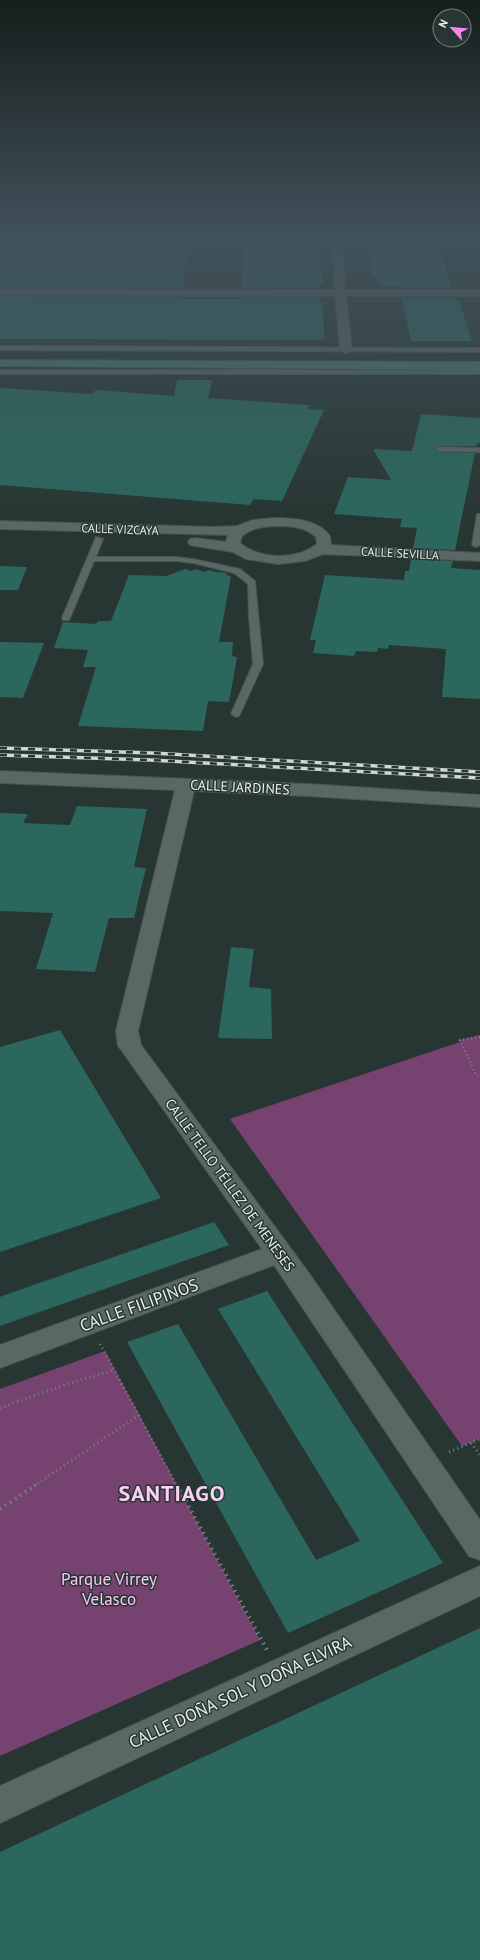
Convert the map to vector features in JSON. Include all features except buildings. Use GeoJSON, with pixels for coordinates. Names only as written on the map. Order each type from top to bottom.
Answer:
{"type":"FeatureCollection","features":[{"type":"Feature","properties":{"kind":"main road"},"geometry":{"type":"LineString","coordinates":[[0,356],[480,358]]}},
{"type":"Feature","properties":{"kind":"main road"},"geometry":{"type":"LineString","coordinates":[[0,363],[480,366]]}},
{"type":"Feature","properties":{"kind":"street"},"geometry":{"type":"LineString","coordinates":[[344,330],[346,350]]}},
{"type":"Feature","properties":{"kind":"street","name":"CALLE VIZCAYA"},"geometry":{"type":"LineString","coordinates":[[0,525],[214,531],[240,530],[260,523],[289,522],[313,528],[322,543],[305,557],[275,560],[251,556],[236,548],[185,541],[0,536]]}},
{"type":"Feature","properties":{"kind":"street"},"geometry":{"type":"LineString","coordinates":[[236,548],[233,544],[233,538],[240,530]]}},
{"type":"Feature","properties":{"kind":"street","name":"CALLE SEVILLA"},"geometry":{"type":"LineString","coordinates":[[322,543],[479,549]]}},
{"type":"Feature","properties":{"kind":"street","name":"CALLE JARDINES"},"geometry":{"type":"LineString","coordinates":[[0,777],[480,800]]}},
{"type":"Feature","properties":{"kind":"street","name":"CALLE TELLO TÉLLEZ DE MENESES"},"geometry":{"type":"LineString","coordinates":[[186,785],[127,1031],[130,1046],[296,1276],[480,1546]]}},
{"type":"Feature","properties":{"kind":"street","name":"CALLE FILIPINOS"},"geometry":{"type":"LineString","coordinates":[[0,1357],[278,1253]]}},
{"type":"Feature","properties":{"kind":"street","name":"CALLE DOÑA SOL Y DOÑA ELVIRA"},"geometry":{"type":"LineString","coordinates":[[0,1805],[480,1580]]}},
{"type":"Feature","properties":{"kind":"lane"},"geometry":{"type":"LineString","coordinates":[[0,348],[480,350]]}},
{"type":"Feature","properties":{"kind":"lane"},"geometry":{"type":"LineString","coordinates":[[0,372],[480,372]]}},
{"type":"Feature","properties":{"kind":"lane"},"geometry":{"type":"LineString","coordinates":[[440,448],[480,450]]}},
{"type":"Feature","properties":{"kind":"lane"},"geometry":{"type":"LineString","coordinates":[[479,549],[480,516]]}},
{"type":"Feature","properties":{"kind":"lane"},"geometry":{"type":"LineString","coordinates":[[66,618],[99,539]]}},
{"type":"Feature","properties":{"kind":"lane"},"geometry":{"type":"LineString","coordinates":[[90,559],[176,559],[193,561],[237,572],[252,583],[253,618],[258,664],[236,714]]}},
{"type":"Feature","properties":{"kind":"path"},"geometry":{"type":"LineString","coordinates":[[480,1037],[460,1040],[475,1072],[480,1078]]}},
{"type":"Feature","properties":{"kind":"path"},"geometry":{"type":"LineString","coordinates":[[89,1324],[260,1640],[281,1673]]}},
{"type":"Feature","properties":{"kind":"path"},"geometry":{"type":"LineString","coordinates":[[0,1408],[60,1386],[114,1370]]}},
{"type":"Feature","properties":{"kind":"path"},"geometry":{"type":"LineString","coordinates":[[0,1510],[139,1415]]}},
{"type":"Feature","properties":{"kind":"path"},"geometry":{"type":"LineString","coordinates":[[423,1463],[480,1439]]}},
{"type":"Feature","properties":{"kind":"path"},"geometry":{"type":"LineString","coordinates":[[471,1443],[480,1455]]}},
{"type":"Feature","properties":{"kind":"green space"},"geometry":{"type":"Polygon","coordinates":[[[480,1035],[480,1439],[462,1446],[230,1119],[460,1042],[460,1040],[480,1035]]]}},
{"type":"Feature","properties":{"kind":"green space","name":"Parque Virrey Velasco"},"geometry":{"type":"Polygon","coordinates":[[[105,1351],[260,1640],[0,1756],[0,1389],[105,1351]]]}},
{"type":"Feature","properties":{"kind":"railway"},"geometry":{"type":"LineString","coordinates":[[0,748],[152,753],[480,772]]}},
{"type":"Feature","properties":{"kind":"railway"},"geometry":{"type":"LineString","coordinates":[[0,755],[150,760],[480,778]]}},
{"type":"Feature","properties":{"kind":"district","name":"SANTIAGO"},"geometry":{"type":"Point","coordinates":[172,1493]}}]}
